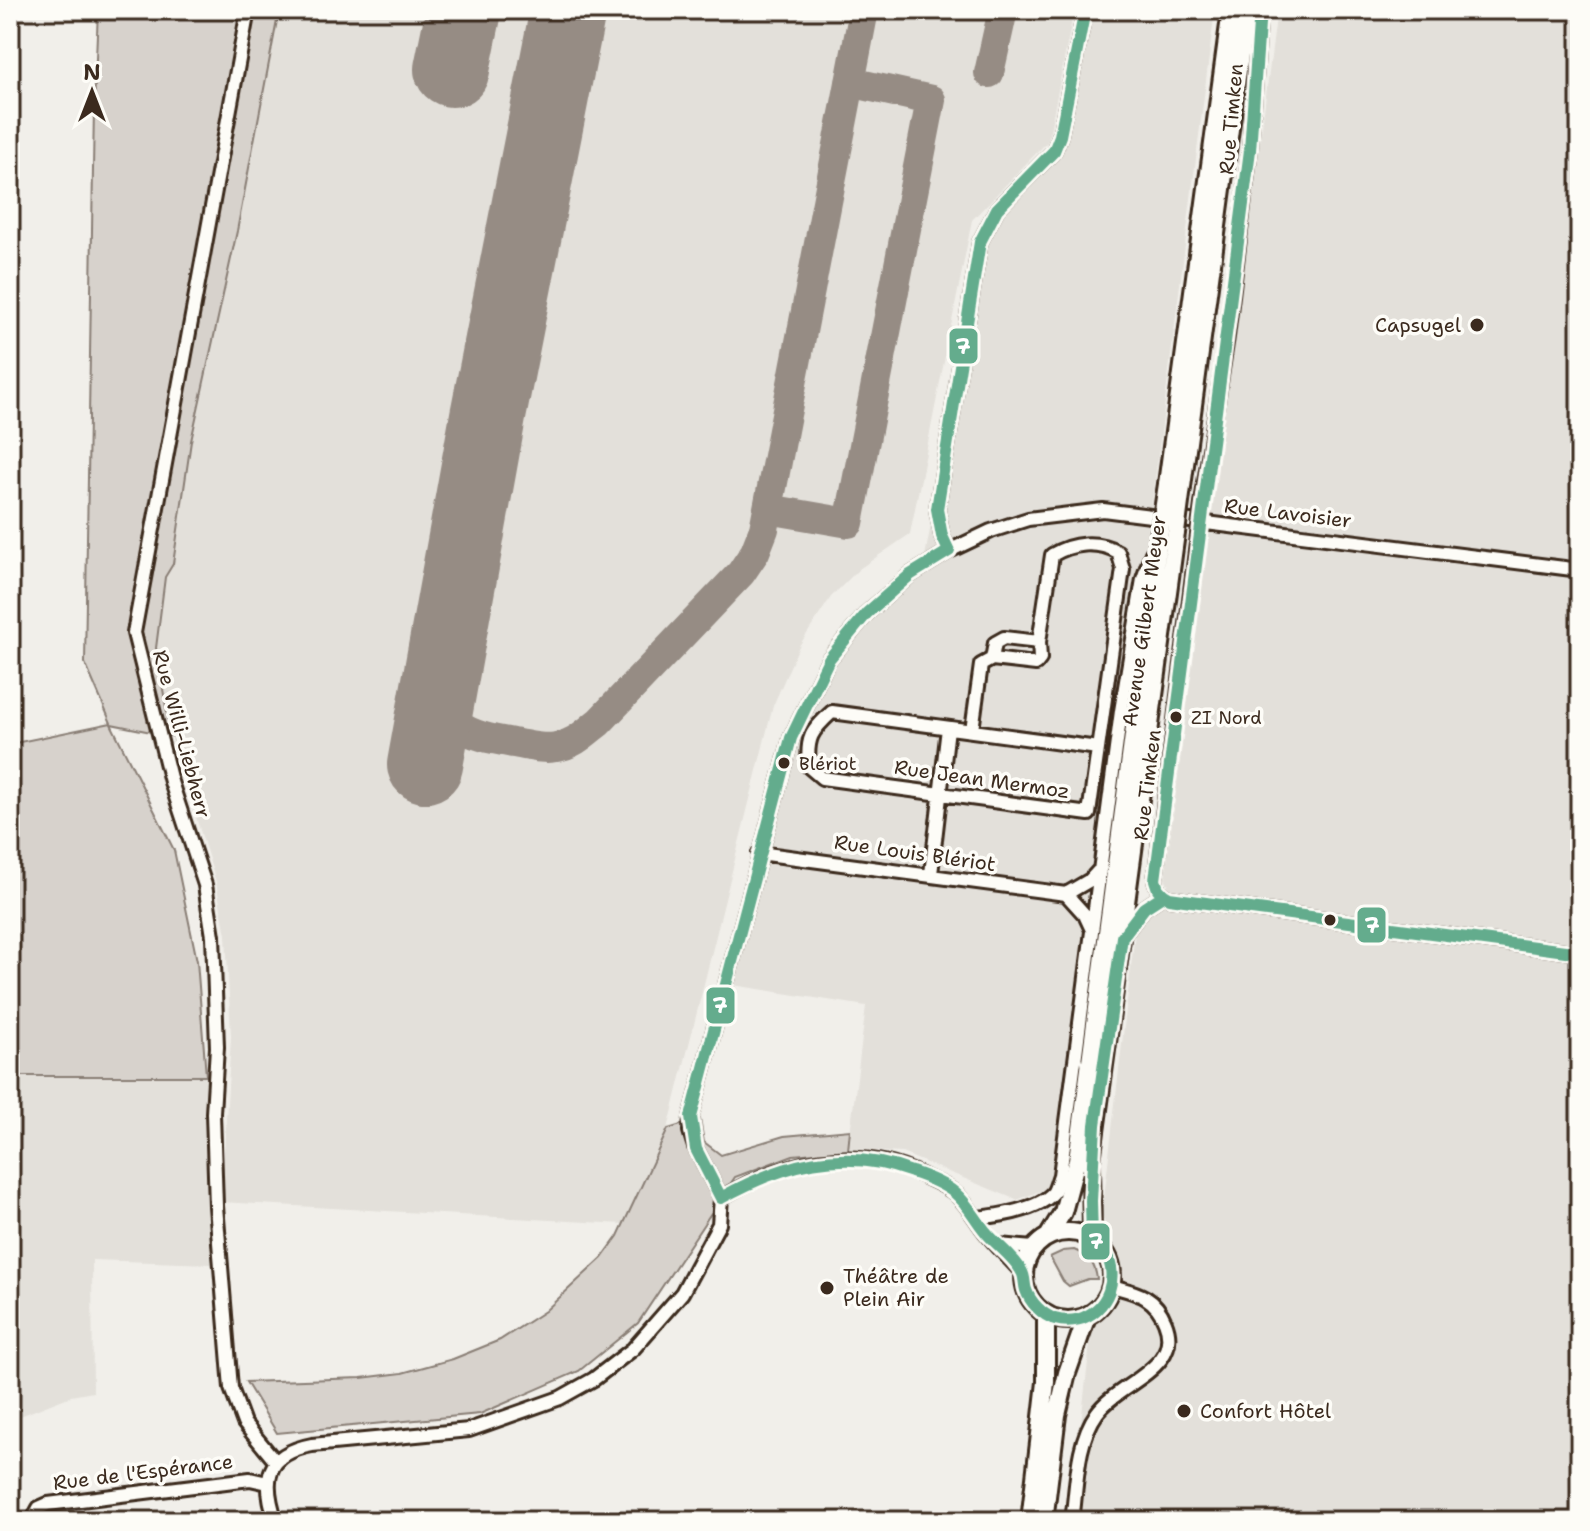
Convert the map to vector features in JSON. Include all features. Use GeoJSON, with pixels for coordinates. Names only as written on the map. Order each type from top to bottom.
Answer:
{"type":"FeatureCollection","features":[{"type":"Feature","properties":{"kind":"main road","name":"Avenue Gilbert Meyer"},"geometry":{"type":"LineString","coordinates":[[1033,1248],[1049,1235],[1063,1212],[1077,1160],[1168,532],[1231,10]]}},
{"type":"Feature","properties":{"kind":"main road","name":"Avenue Gilbert Meyer"},"geometry":{"type":"LineString","coordinates":[[1174,486],[1246,10]]}},
{"type":"Feature","properties":{"kind":"main road","name":"Avenue Gilbert Meyer"},"geometry":{"type":"LineString","coordinates":[[1112,1286],[1110,1259],[1092,1238],[1091,1161],[1122,937],[1168,532]]}},
{"type":"Feature","properties":{"kind":"main road"},"geometry":{"type":"LineString","coordinates":[[1049,1235],[1070,1231],[1092,1238]]}},
{"type":"Feature","properties":{"kind":"main road"},"geometry":{"type":"LineString","coordinates":[[1033,1248],[1024,1275],[1029,1297],[1046,1314],[1066,1320],[1087,1316],[1105,1301],[1112,1286]]}},
{"type":"Feature","properties":{"kind":"main road"},"geometry":{"type":"LineString","coordinates":[[1030,1521],[1046,1382],[1046,1314]]}},
{"type":"Feature","properties":{"kind":"main road"},"geometry":{"type":"LineString","coordinates":[[1044,1521],[1057,1415],[1067,1373],[1087,1316]]}},
{"type":"Feature","properties":{"kind":"street","name":"Rue Willi-Liebherr"},"geometry":{"type":"LineString","coordinates":[[248,10],[134,633],[171,782],[205,885],[213,936],[216,1206],[231,1388],[244,1423],[276,1462]]}},
{"type":"Feature","properties":{"kind":"street"},"geometry":{"type":"LineString","coordinates":[[949,551],[942,536],[937,509],[980,242],[997,209],[1054,151],[1060,136],[1085,10]]}},
{"type":"Feature","properties":{"kind":"street","name":"Rue Timken"},"geometry":{"type":"LineString","coordinates":[[1164,895],[1155,880],[1250,150],[1260,10]]}},
{"type":"Feature","properties":{"kind":"street","name":"Rue Lavoisier"},"geometry":{"type":"LineString","coordinates":[[721,1198],[695,1147],[690,1131],[691,1117],[791,738],[829,659],[867,613],[910,575],[949,551],[991,531],[1028,519],[1103,510],[1580,570]]}},
{"type":"Feature","properties":{"kind":"street","name":"Avenue Gilbert Meyer"},"geometry":{"type":"LineString","coordinates":[[976,1218],[997,1216],[1031,1206],[1053,1193],[1060,1175],[1121,711],[1143,579],[1168,532]]}},
{"type":"Feature","properties":{"kind":"street"},"geometry":{"type":"LineString","coordinates":[[972,730],[981,665],[992,659],[1036,664],[1040,659],[1039,642],[1052,555],[1066,547],[1104,544],[1118,552],[1123,569],[1098,748],[1113,776]]}},
{"type":"Feature","properties":{"kind":"street"},"geometry":{"type":"LineString","coordinates":[[992,659],[995,643],[1004,638],[1039,642]]}},
{"type":"Feature","properties":{"kind":"street"},"geometry":{"type":"LineString","coordinates":[[1098,748],[1121,711]]}},
{"type":"Feature","properties":{"kind":"street","name":"Rue Jean Mermoz"},"geometry":{"type":"LineString","coordinates":[[948,728],[832,712],[815,727],[807,745],[809,767],[822,778],[1089,814],[1098,748]]}},
{"type":"Feature","properties":{"kind":"street"},"geometry":{"type":"LineString","coordinates":[[931,874],[948,728],[1098,748]]}},
{"type":"Feature","properties":{"kind":"street","name":"Rue Louis Blériot"},"geometry":{"type":"LineString","coordinates":[[759,853],[1066,894]]}},
{"type":"Feature","properties":{"kind":"street"},"geometry":{"type":"LineString","coordinates":[[1093,932],[1085,915],[1066,894],[1090,880],[1101,868]]}},
{"type":"Feature","properties":{"kind":"street"},"geometry":{"type":"LineString","coordinates":[[1122,937],[1144,908],[1164,895],[1580,953]]}},
{"type":"Feature","properties":{"kind":"street"},"geometry":{"type":"LineString","coordinates":[[276,1521],[268,1499],[268,1483],[276,1462],[289,1449],[469,1430],[560,1398],[594,1379],[633,1349],[682,1293],[719,1224],[721,1198],[765,1174],[798,1163],[827,1158],[889,1163],[936,1182],[955,1193],[1024,1275]]}},
{"type":"Feature","properties":{"kind":"street"},"geometry":{"type":"LineString","coordinates":[[999,1245],[1033,1248]]}},
{"type":"Feature","properties":{"kind":"street"},"geometry":{"type":"LineString","coordinates":[[1072,1521],[1084,1437],[1097,1412],[1120,1389],[1154,1368],[1168,1351],[1169,1332],[1159,1307],[1137,1292],[1112,1286]]}},
{"type":"Feature","properties":{"kind":"street","name":"Rue de l'Espérance"},"geometry":{"type":"LineString","coordinates":[[32,1521],[39,1508],[48,1504],[250,1479],[268,1483]]}},
{"type":"Feature","properties":{"kind":"shaded area"},"geometry":{"type":"Polygon","coordinates":[[[98,10],[279,10],[237,231],[191,441],[173,564],[165,577],[156,648],[171,736],[111,724],[174,850],[197,961],[206,1076],[10,1076],[10,744],[111,723],[85,663],[98,10]]]}},
{"type":"Feature","properties":{"kind":"shaded area"},"geometry":{"type":"Polygon","coordinates":[[[279,10],[1074,10],[1048,141],[972,220],[910,534],[859,569],[831,597],[799,646],[773,706],[668,1129],[624,1224],[221,1202],[231,1037],[226,935],[216,882],[171,736],[156,648],[165,577],[173,564],[191,441],[279,10]]]}},
{"type":"Feature","properties":{"kind":"shaded area"},"geometry":{"type":"Polygon","coordinates":[[[1091,10],[1215,10],[1146,551],[1130,608],[1060,1153],[1048,1188],[1017,1200],[902,1153],[848,1150],[866,1006],[733,985],[795,741],[838,662],[874,616],[922,572],[983,251],[997,215],[1061,149],[1091,10]]]}},
{"type":"Feature","properties":{"kind":"shaded area"},"geometry":{"type":"Polygon","coordinates":[[[1277,10],[1580,10],[1580,1521],[1070,1521],[1092,1326],[1119,1299],[1121,1272],[1102,1215],[1136,924],[1171,892],[1165,877],[1277,10]]]}},
{"type":"Feature","properties":{"kind":"shaded area"},"geometry":{"type":"Polygon","coordinates":[[[10,1076],[206,1076],[211,1264],[92,1260],[93,1392],[71,1396],[10,1420],[10,1076]]]}},
{"type":"Feature","properties":{"kind":"shaded area"},"geometry":{"type":"Polygon","coordinates":[[[700,1119],[704,1142],[721,1155],[784,1136],[850,1130],[848,1150],[793,1155],[735,1177],[638,1323],[579,1371],[480,1414],[277,1433],[246,1382],[361,1378],[402,1373],[453,1359],[500,1340],[545,1311],[602,1258],[618,1236],[668,1129],[700,1119]]]}},
{"type":"Feature","properties":{"kind":"shaded area"},"geometry":{"type":"Polygon","coordinates":[[[1074,1250],[1090,1261],[1097,1279],[1069,1286],[1063,1281],[1050,1257],[1074,1250]]]}},
{"type":"Feature","properties":{"kind":"taxiway"},"geometry":{"type":"LineString","coordinates":[[440,676],[445,707],[451,718],[470,732],[540,748],[568,744],[599,722],[741,573],[755,552],[764,529],[864,10]]}},
{"type":"Feature","properties":{"kind":"taxiway"},"geometry":{"type":"LineString","coordinates":[[989,73],[1003,10]]}},
{"type":"Feature","properties":{"kind":"taxiway"},"geometry":{"type":"LineString","coordinates":[[768,509],[849,523],[931,100],[850,82]]}},
{"type":"Feature","properties":{"kind":"runway"},"geometry":{"type":"LineString","coordinates":[[452,69],[464,10]]}},
{"type":"Feature","properties":{"kind":"runway"},"geometry":{"type":"LineString","coordinates":[[425,765],[488,416],[568,10]]}},
{"type":"Feature","properties":{"kind":"transit line","name":"7"},"geometry":{"type":"LineString","coordinates":[[1085,10],[1060,136],[1054,151],[997,209],[980,242],[937,509],[942,536],[949,551],[910,575],[867,613],[829,659],[791,738],[691,1117],[696,1149],[721,1198],[767,1176],[814,1162],[862,1160],[912,1172],[940,1183],[960,1197],[985,1231],[1019,1266],[1028,1295],[1041,1311],[1055,1319],[1067,1321],[1088,1316],[1104,1301],[1111,1280],[1108,1259],[1092,1238],[1091,1201],[1095,1125],[1122,937],[1144,908],[1164,895]]}},
{"type":"Feature","properties":{"kind":"transit line","name":"7"},"geometry":{"type":"LineString","coordinates":[[1164,895],[1155,880],[1250,150],[1260,10]]}},
{"type":"Feature","properties":{"kind":"transit line","name":"7"},"geometry":{"type":"LineString","coordinates":[[1164,895],[1580,953]]}},
{"type":"Feature","properties":{"kind":"place","name":"Capsugel"},"geometry":{"type":"Point","coordinates":[1477,325]}},
{"type":"Feature","properties":{"kind":"place","name":"ZI Nord"},"geometry":{"type":"Point","coordinates":[1176,717]}},
{"type":"Feature","properties":{"kind":"place","name":"Blériot"},"geometry":{"type":"Point","coordinates":[784,763]}},
{"type":"Feature","properties":{"kind":"place","name":"Théâtre de Plein Air"},"geometry":{"type":"Point","coordinates":[827,1288]}},
{"type":"Feature","properties":{"kind":"place","name":"Confort Hôtel"},"geometry":{"type":"Point","coordinates":[1184,1411]}}]}
